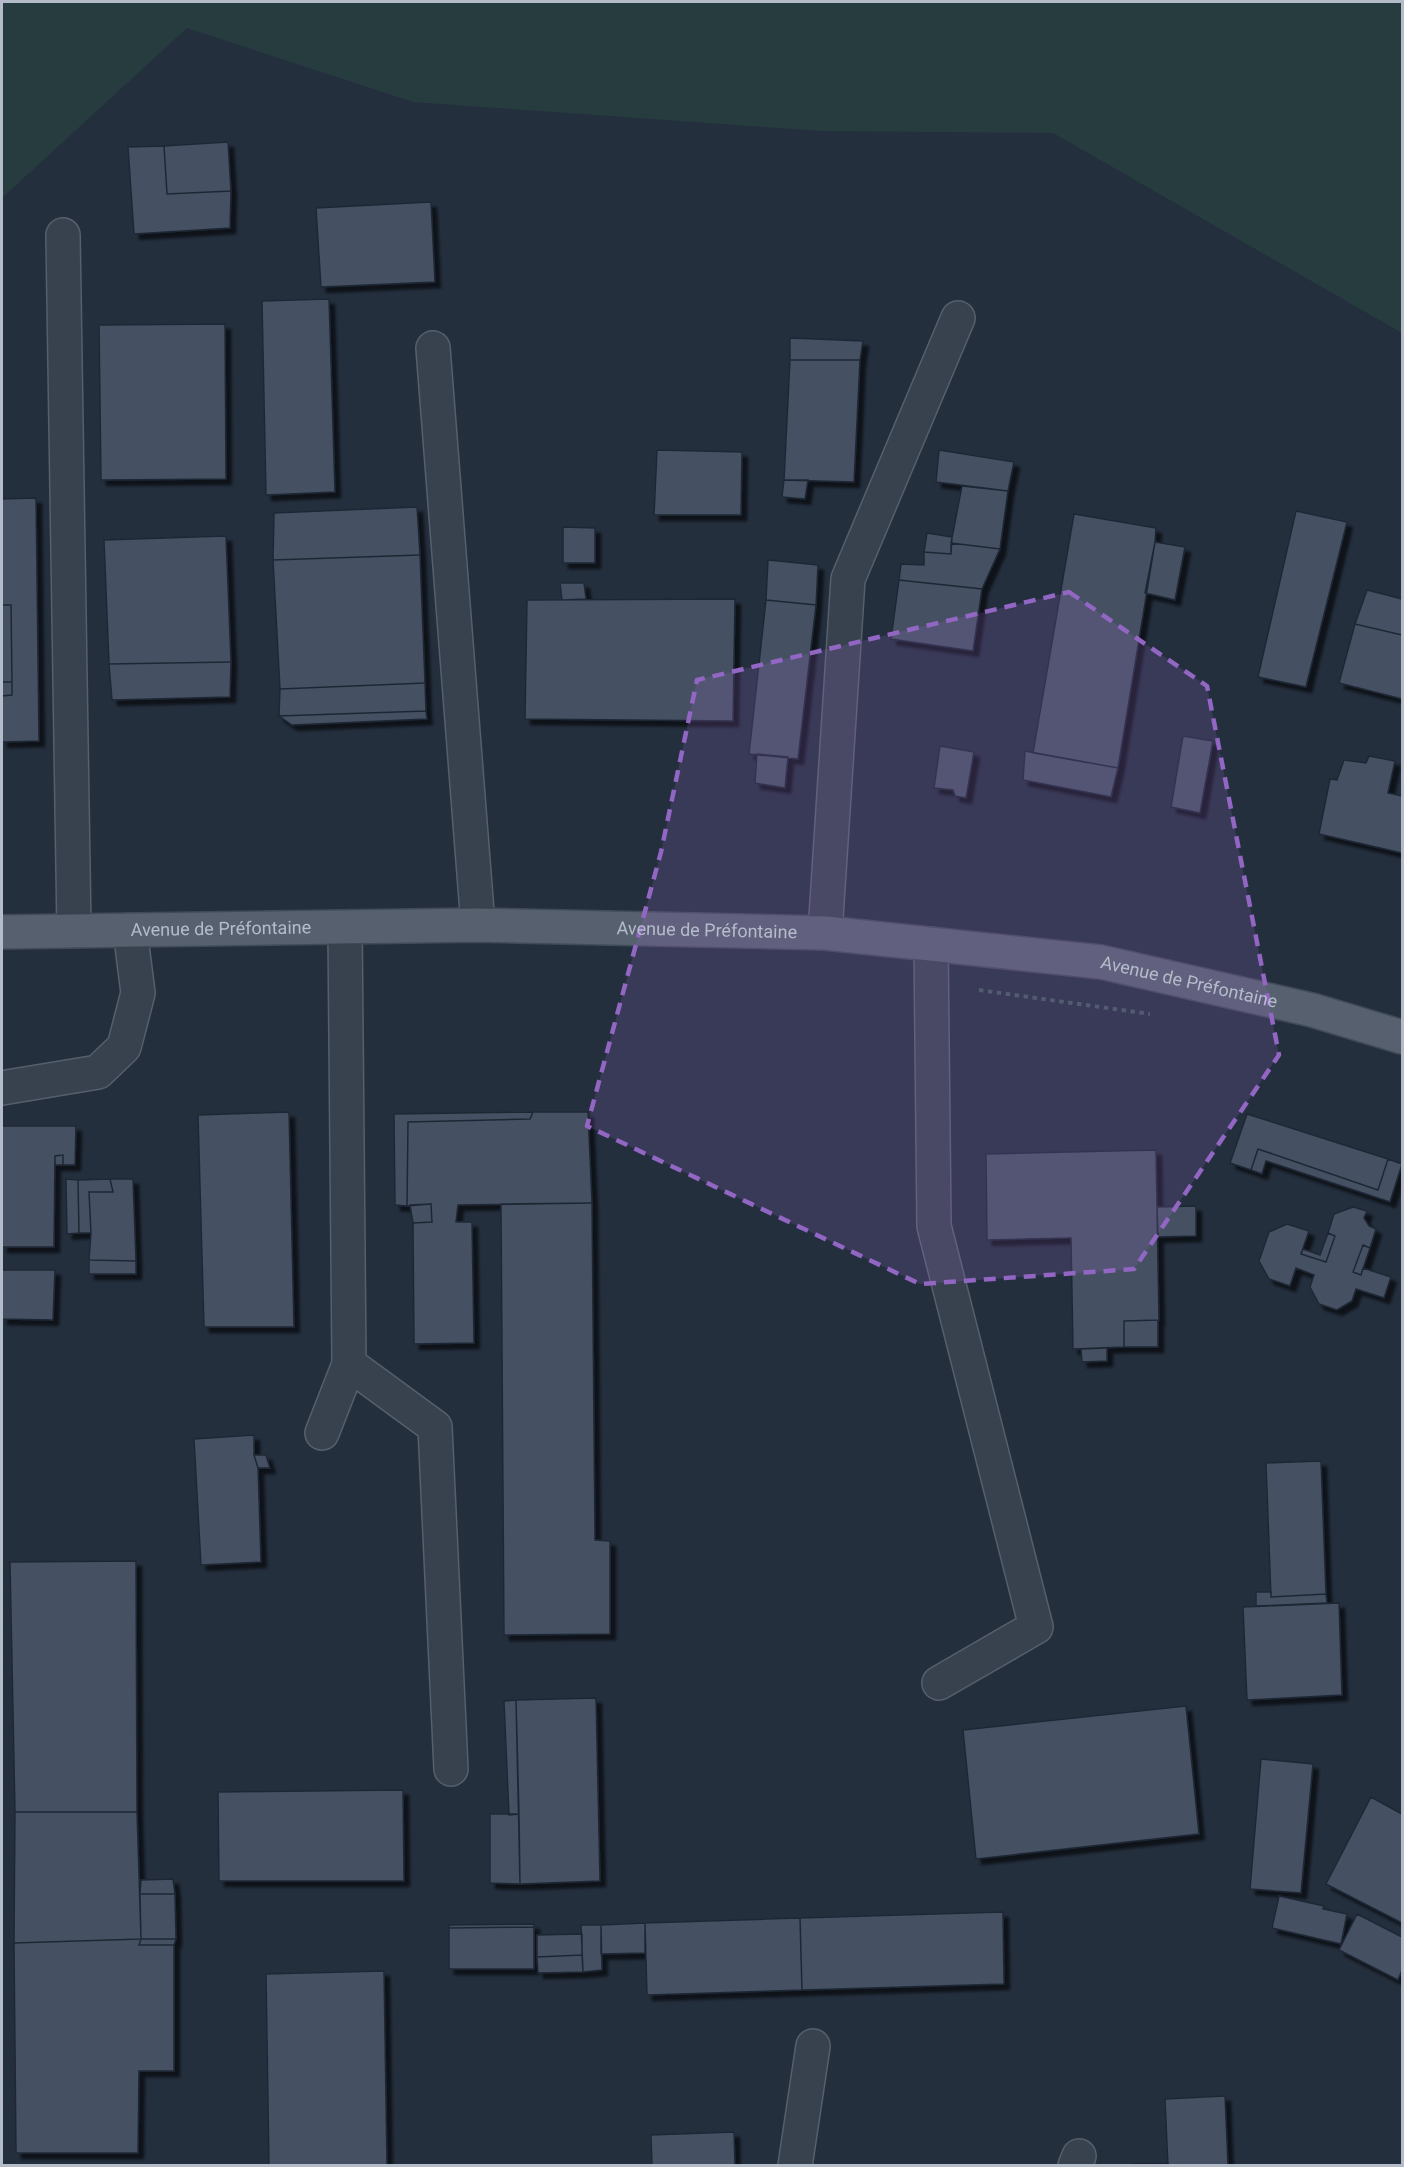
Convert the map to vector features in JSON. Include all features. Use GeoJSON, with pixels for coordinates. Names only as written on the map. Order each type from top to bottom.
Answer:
{"type":"FeatureCollection","features":[{"type":"Feature","properties":{"kind":"main road","name":"Avenue de Préfontaine"},"geometry":{"type":"LineString","coordinates":[[2,932],[478,924],[825,933],[1101,962],[1312,1010],[1402,1037]]}},
{"type":"Feature","properties":{"kind":"lane"},"geometry":{"type":"LineString","coordinates":[[63,235],[74,931]]}},
{"type":"Feature","properties":{"kind":"lane"},"geometry":{"type":"LineString","coordinates":[[825,933],[848,579],[958,318]]}},
{"type":"Feature","properties":{"kind":"lane"},"geometry":{"type":"LineString","coordinates":[[432,348],[478,924]]}},
{"type":"Feature","properties":{"kind":"lane"},"geometry":{"type":"LineString","coordinates":[[322,1433],[349,1364],[345,927]]}},
{"type":"Feature","properties":{"kind":"lane"},"geometry":{"type":"LineString","coordinates":[[2,1088],[98,1072],[124,1047],[138,993],[130,930]]}},
{"type":"Feature","properties":{"kind":"lane"},"geometry":{"type":"LineString","coordinates":[[931,944],[934,1226],[1036,1627],[939,1683]]}},
{"type":"Feature","properties":{"kind":"lane"},"geometry":{"type":"LineString","coordinates":[[349,1364],[435,1428],[450,1769]]}},
{"type":"Feature","properties":{"kind":"lane"},"geometry":{"type":"LineString","coordinates":[[795,2166],[813,2046]]}},
{"type":"Feature","properties":{"kind":"path"},"geometry":{"type":"LineString","coordinates":[[932,983],[1160,1016]]}},
{"type":"Feature","properties":{"kind":"highlighted area"},"geometry":{"type":"Polygon","coordinates":[[[1069,592],[1207,686],[1279,1055],[1134,1269],[920,1284],[587,1126],[661,852],[697,680],[1069,592]]]}},
{"type":"Feature","properties":{"kind":"green space"},"geometry":{"type":"Polygon","coordinates":[[[2,2],[1402,2],[1402,333],[1053,133],[820,131],[413,102],[187,28],[2,198],[2,2]]]}},
{"type":"Feature","properties":{"kind":"building"},"geometry":{"type":"Polygon","coordinates":[[[228,142],[231,191],[167,194],[164,146],[228,142]]]}},
{"type":"Feature","properties":{"kind":"building"},"geometry":{"type":"Polygon","coordinates":[[[164,146],[167,194],[231,191],[230,228],[134,234],[128,147],[164,146]]]}},
{"type":"Feature","properties":{"kind":"building"},"geometry":{"type":"Polygon","coordinates":[[[431,202],[435,282],[321,287],[316,208],[431,202]]]}},
{"type":"Feature","properties":{"kind":"building"},"geometry":{"type":"Polygon","coordinates":[[[329,299],[335,492],[266,495],[262,301],[329,299]]]}},
{"type":"Feature","properties":{"kind":"building"},"geometry":{"type":"Polygon","coordinates":[[[225,324],[226,479],[101,480],[99,325],[225,324]]]}},
{"type":"Feature","properties":{"kind":"building"},"geometry":{"type":"Polygon","coordinates":[[[790,338],[863,341],[860,360],[790,360],[790,338]]]}},
{"type":"Feature","properties":{"kind":"building"},"geometry":{"type":"Polygon","coordinates":[[[790,360],[860,360],[854,482],[784,480],[790,360]]]}},
{"type":"Feature","properties":{"kind":"building"},"geometry":{"type":"Polygon","coordinates":[[[657,450],[742,452],[741,515],[654,515],[657,450]]]}},
{"type":"Feature","properties":{"kind":"building"},"geometry":{"type":"Polygon","coordinates":[[[939,450],[1014,462],[1008,491],[936,482],[939,450]]]}},
{"type":"Feature","properties":{"kind":"building"},"geometry":{"type":"Polygon","coordinates":[[[784,480],[808,480],[805,499],[782,497],[784,480]]]}},
{"type":"Feature","properties":{"kind":"building"},"geometry":{"type":"Polygon","coordinates":[[[962,486],[1008,491],[1000,549],[951,543],[962,486]]]}},
{"type":"Feature","properties":{"kind":"building"},"geometry":{"type":"Polygon","coordinates":[[[36,498],[39,741],[2,742],[2,696],[12,695],[12,682],[11,605],[2,605],[2,499],[36,498]]]}},
{"type":"Feature","properties":{"kind":"building"},"geometry":{"type":"Polygon","coordinates":[[[417,507],[420,555],[273,560],[274,513],[417,507]]]}},
{"type":"Feature","properties":{"kind":"building"},"geometry":{"type":"Polygon","coordinates":[[[1296,511],[1347,522],[1306,687],[1258,677],[1296,511]]]}},
{"type":"Feature","properties":{"kind":"building"},"geometry":{"type":"Polygon","coordinates":[[[1074,514],[1156,528],[1118,768],[1033,753],[1074,514]]]}},
{"type":"Feature","properties":{"kind":"building"},"geometry":{"type":"Polygon","coordinates":[[[563,527],[595,528],[595,563],[563,563],[563,527]]]}},
{"type":"Feature","properties":{"kind":"building"},"geometry":{"type":"Polygon","coordinates":[[[927,533],[952,537],[951,554],[924,552],[927,533]]]}},
{"type":"Feature","properties":{"kind":"building"},"geometry":{"type":"Polygon","coordinates":[[[226,536],[231,662],[109,664],[104,540],[226,536]]]}},
{"type":"Feature","properties":{"kind":"building"},"geometry":{"type":"Polygon","coordinates":[[[1155,542],[1185,547],[1175,600],[1145,593],[1155,542]]]}},
{"type":"Feature","properties":{"kind":"building"},"geometry":{"type":"Polygon","coordinates":[[[951,543],[1000,549],[982,589],[899,580],[901,564],[924,565],[924,552],[951,554],[951,543]]]}},
{"type":"Feature","properties":{"kind":"building"},"geometry":{"type":"Polygon","coordinates":[[[420,555],[425,683],[280,689],[273,560],[420,555]]]}},
{"type":"Feature","properties":{"kind":"building"},"geometry":{"type":"Polygon","coordinates":[[[768,560],[818,565],[816,605],[766,600],[768,560]]]}},
{"type":"Feature","properties":{"kind":"building"},"geometry":{"type":"Polygon","coordinates":[[[899,580],[982,589],[973,651],[891,639],[899,580]]]}},
{"type":"Feature","properties":{"kind":"building"},"geometry":{"type":"Polygon","coordinates":[[[560,583],[584,583],[586,599],[562,600],[560,583]]]}},
{"type":"Feature","properties":{"kind":"building"},"geometry":{"type":"Polygon","coordinates":[[[1367,590],[1402,599],[1402,635],[1355,624],[1367,590]]]}},
{"type":"Feature","properties":{"kind":"building"},"geometry":{"type":"Polygon","coordinates":[[[735,599],[733,721],[525,719],[527,600],[735,599]]]}},
{"type":"Feature","properties":{"kind":"building"},"geometry":{"type":"Polygon","coordinates":[[[766,600],[816,605],[798,759],[749,754],[766,600]]]}},
{"type":"Feature","properties":{"kind":"building"},"geometry":{"type":"Polygon","coordinates":[[[2,605],[11,605],[12,682],[2,682],[2,605]]]}},
{"type":"Feature","properties":{"kind":"building"},"geometry":{"type":"Polygon","coordinates":[[[1355,624],[1402,635],[1402,699],[1339,683],[1355,624]]]}},
{"type":"Feature","properties":{"kind":"building"},"geometry":{"type":"Polygon","coordinates":[[[231,662],[230,697],[112,700],[109,664],[231,662]]]}},
{"type":"Feature","properties":{"kind":"building"},"geometry":{"type":"Polygon","coordinates":[[[2,682],[12,682],[12,695],[2,696],[2,682]]]}},
{"type":"Feature","properties":{"kind":"building"},"geometry":{"type":"Polygon","coordinates":[[[425,683],[426,711],[279,716],[280,689],[425,683]]]}},
{"type":"Feature","properties":{"kind":"building"},"geometry":{"type":"Polygon","coordinates":[[[426,711],[427,719],[292,725],[279,716],[426,711]]]}},
{"type":"Feature","properties":{"kind":"building"},"geometry":{"type":"Polygon","coordinates":[[[1183,736],[1213,741],[1200,813],[1171,807],[1183,736]]]}},
{"type":"Feature","properties":{"kind":"building"},"geometry":{"type":"Polygon","coordinates":[[[940,746],[974,752],[966,798],[955,796],[953,790],[934,788],[940,746]]]}},
{"type":"Feature","properties":{"kind":"building"},"geometry":{"type":"Polygon","coordinates":[[[1025,751],[1118,768],[1111,797],[1023,780],[1025,751]]]}},
{"type":"Feature","properties":{"kind":"building"},"geometry":{"type":"Polygon","coordinates":[[[757,754],[788,757],[785,788],[755,783],[757,754]]]}},
{"type":"Feature","properties":{"kind":"building"},"geometry":{"type":"Polygon","coordinates":[[[1369,756],[1395,761],[1388,793],[1402,796],[1402,853],[1319,834],[1330,779],[1337,780],[1344,760],[1366,763],[1369,756]]]}},
{"type":"Feature","properties":{"kind":"building"},"geometry":{"type":"Polygon","coordinates":[[[289,1112],[294,1327],[204,1327],[198,1115],[289,1112]]]}},
{"type":"Feature","properties":{"kind":"building"},"geometry":{"type":"Polygon","coordinates":[[[533,1112],[588,1112],[592,1203],[458,1205],[456,1222],[472,1222],[474,1343],[414,1344],[413,1223],[432,1222],[431,1204],[407,1206],[408,1122],[530,1119],[533,1112]]]}},
{"type":"Feature","properties":{"kind":"building"},"geometry":{"type":"Polygon","coordinates":[[[533,1112],[530,1119],[408,1122],[407,1206],[395,1205],[394,1114],[533,1112]]]}},
{"type":"Feature","properties":{"kind":"building"},"geometry":{"type":"Polygon","coordinates":[[[1247,1114],[1388,1159],[1378,1190],[1258,1149],[1251,1170],[1230,1163],[1247,1114]]]}},
{"type":"Feature","properties":{"kind":"building"},"geometry":{"type":"Polygon","coordinates":[[[2,1126],[76,1126],[75,1165],[63,1165],[63,1155],[55,1156],[54,1247],[2,1247],[2,1126]]]}},
{"type":"Feature","properties":{"kind":"building"},"geometry":{"type":"Polygon","coordinates":[[[1258,1149],[1378,1190],[1388,1159],[1402,1164],[1390,1202],[1266,1161],[1262,1174],[1251,1170],[1258,1149]]]}},
{"type":"Feature","properties":{"kind":"building"},"geometry":{"type":"Polygon","coordinates":[[[1156,1150],[1159,1320],[1124,1321],[1124,1347],[1073,1349],[1071,1238],[987,1240],[986,1154],[1156,1150]]]}},
{"type":"Feature","properties":{"kind":"building"},"geometry":{"type":"Polygon","coordinates":[[[63,1155],[63,1165],[55,1165],[55,1156],[63,1155]]]}},
{"type":"Feature","properties":{"kind":"building"},"geometry":{"type":"Polygon","coordinates":[[[66,1179],[78,1180],[79,1233],[67,1234],[66,1179]]]}},
{"type":"Feature","properties":{"kind":"building"},"geometry":{"type":"Polygon","coordinates":[[[110,1179],[113,1192],[89,1192],[91,1233],[79,1233],[78,1180],[110,1179]]]}},
{"type":"Feature","properties":{"kind":"building"},"geometry":{"type":"Polygon","coordinates":[[[110,1179],[133,1179],[136,1261],[89,1260],[91,1233],[89,1192],[113,1192],[110,1179]]]}},
{"type":"Feature","properties":{"kind":"building"},"geometry":{"type":"Polygon","coordinates":[[[592,1203],[595,1540],[610,1541],[610,1634],[504,1635],[501,1204],[592,1203]]]}},
{"type":"Feature","properties":{"kind":"building"},"geometry":{"type":"Polygon","coordinates":[[[431,1204],[432,1222],[413,1223],[410,1205],[431,1204]]]}},
{"type":"Feature","properties":{"kind":"building"},"geometry":{"type":"Polygon","coordinates":[[[1196,1206],[1196,1236],[1158,1237],[1157,1207],[1196,1206]]]}},
{"type":"Feature","properties":{"kind":"building"},"geometry":{"type":"Polygon","coordinates":[[[1353,1207],[1367,1211],[1364,1218],[1369,1226],[1376,1229],[1370,1248],[1363,1245],[1353,1272],[1361,1275],[1363,1268],[1391,1277],[1384,1298],[1356,1289],[1352,1301],[1337,1310],[1319,1304],[1310,1287],[1314,1275],[1296,1268],[1290,1286],[1269,1279],[1259,1261],[1269,1232],[1287,1224],[1309,1231],[1301,1254],[1326,1262],[1335,1236],[1328,1233],[1334,1214],[1353,1207]]]}},
{"type":"Feature","properties":{"kind":"building"},"geometry":{"type":"Polygon","coordinates":[[[1328,1233],[1335,1236],[1326,1262],[1301,1254],[1303,1249],[1320,1255],[1328,1233]]]}},
{"type":"Feature","properties":{"kind":"building"},"geometry":{"type":"Polygon","coordinates":[[[1363,1245],[1370,1248],[1361,1275],[1353,1272],[1363,1245]]]}},
{"type":"Feature","properties":{"kind":"building"},"geometry":{"type":"Polygon","coordinates":[[[89,1260],[136,1261],[136,1274],[89,1274],[89,1260]]]}},
{"type":"Feature","properties":{"kind":"building"},"geometry":{"type":"Polygon","coordinates":[[[2,1270],[55,1270],[53,1320],[2,1319],[2,1270]]]}},
{"type":"Feature","properties":{"kind":"building"},"geometry":{"type":"Polygon","coordinates":[[[1158,1320],[1158,1347],[1124,1347],[1124,1321],[1158,1320]]]}},
{"type":"Feature","properties":{"kind":"building"},"geometry":{"type":"Polygon","coordinates":[[[1107,1348],[1107,1361],[1082,1362],[1081,1349],[1107,1348]]]}},
{"type":"Feature","properties":{"kind":"building"},"geometry":{"type":"Polygon","coordinates":[[[254,1435],[254,1455],[258,1468],[261,1562],[201,1565],[194,1439],[254,1435]]]}},
{"type":"Feature","properties":{"kind":"building"},"geometry":{"type":"Polygon","coordinates":[[[254,1455],[266,1455],[270,1468],[258,1468],[254,1455]]]}},
{"type":"Feature","properties":{"kind":"building"},"geometry":{"type":"Polygon","coordinates":[[[1321,1461],[1326,1594],[1271,1597],[1266,1463],[1321,1461]]]}},
{"type":"Feature","properties":{"kind":"building"},"geometry":{"type":"Polygon","coordinates":[[[136,1561],[137,1812],[15,1812],[10,1562],[136,1561]]]}},
{"type":"Feature","properties":{"kind":"building"},"geometry":{"type":"Polygon","coordinates":[[[1256,1592],[1271,1592],[1271,1597],[1326,1594],[1327,1603],[1256,1606],[1256,1592]]]}},
{"type":"Feature","properties":{"kind":"building"},"geometry":{"type":"Polygon","coordinates":[[[1339,1603],[1342,1695],[1247,1700],[1243,1607],[1339,1603]]]}},
{"type":"Feature","properties":{"kind":"building"},"geometry":{"type":"Polygon","coordinates":[[[596,1698],[600,1881],[520,1884],[516,1700],[596,1698]]]}},
{"type":"Feature","properties":{"kind":"building"},"geometry":{"type":"Polygon","coordinates":[[[516,1700],[519,1814],[509,1815],[504,1701],[516,1700]]]}},
{"type":"Feature","properties":{"kind":"building"},"geometry":{"type":"Polygon","coordinates":[[[1186,1706],[1199,1834],[976,1859],[963,1730],[1186,1706]]]}},
{"type":"Feature","properties":{"kind":"building"},"geometry":{"type":"Polygon","coordinates":[[[1261,1759],[1313,1764],[1301,1893],[1250,1889],[1261,1759]]]}},
{"type":"Feature","properties":{"kind":"building"},"geometry":{"type":"Polygon","coordinates":[[[403,1790],[404,1881],[219,1881],[218,1792],[403,1790]]]}},
{"type":"Feature","properties":{"kind":"building"},"geometry":{"type":"Polygon","coordinates":[[[1371,1797],[1402,1814],[1402,1923],[1326,1884],[1371,1797]]]}},
{"type":"Feature","properties":{"kind":"building"},"geometry":{"type":"Polygon","coordinates":[[[15,1812],[137,1812],[141,1939],[14,1943],[15,1812]]]}},
{"type":"Feature","properties":{"kind":"building"},"geometry":{"type":"Polygon","coordinates":[[[490,1814],[519,1814],[520,1884],[490,1883],[490,1814]]]}},
{"type":"Feature","properties":{"kind":"building"},"geometry":{"type":"Polygon","coordinates":[[[173,1879],[175,1894],[140,1894],[141,1880],[173,1879]]]}},
{"type":"Feature","properties":{"kind":"building"},"geometry":{"type":"Polygon","coordinates":[[[140,1894],[175,1894],[176,1939],[141,1939],[140,1894]]]}},
{"type":"Feature","properties":{"kind":"building"},"geometry":{"type":"Polygon","coordinates":[[[1279,1896],[1324,1906],[1323,1909],[1347,1914],[1341,1944],[1272,1928],[1279,1896]]]}},
{"type":"Feature","properties":{"kind":"building"},"geometry":{"type":"Polygon","coordinates":[[[1003,1912],[1004,1984],[802,1990],[800,1918],[1003,1912]]]}},
{"type":"Feature","properties":{"kind":"building"},"geometry":{"type":"Polygon","coordinates":[[[1357,1914],[1402,1937],[1402,1970],[1398,1980],[1339,1950],[1357,1914]]]}},
{"type":"Feature","properties":{"kind":"building"},"geometry":{"type":"Polygon","coordinates":[[[800,1918],[802,1990],[647,1995],[645,1923],[800,1918]]]}},
{"type":"Feature","properties":{"kind":"building"},"geometry":{"type":"Polygon","coordinates":[[[645,1923],[645,1953],[601,1954],[601,1925],[645,1923]]]}},
{"type":"Feature","properties":{"kind":"building"},"geometry":{"type":"Polygon","coordinates":[[[534,1924],[534,1927],[449,1928],[449,1925],[534,1924]]]}},
{"type":"Feature","properties":{"kind":"building"},"geometry":{"type":"Polygon","coordinates":[[[581,1925],[601,1925],[602,1970],[583,1972],[581,1925]]]}},
{"type":"Feature","properties":{"kind":"building"},"geometry":{"type":"Polygon","coordinates":[[[534,1927],[534,1969],[449,1969],[449,1928],[534,1927]]]}},
{"type":"Feature","properties":{"kind":"building"},"geometry":{"type":"Polygon","coordinates":[[[582,1934],[582,1955],[537,1957],[537,1935],[582,1934]]]}},
{"type":"Feature","properties":{"kind":"building"},"geometry":{"type":"Polygon","coordinates":[[[141,1939],[176,1939],[174,1945],[139,1945],[141,1939]]]}},
{"type":"Feature","properties":{"kind":"building"},"geometry":{"type":"Polygon","coordinates":[[[141,1939],[139,1945],[174,1945],[174,2071],[139,2071],[138,2153],[16,2153],[14,1943],[141,1939]]]}},
{"type":"Feature","properties":{"kind":"building"},"geometry":{"type":"Polygon","coordinates":[[[582,1955],[583,1972],[538,1973],[537,1957],[582,1955]]]}},
{"type":"Feature","properties":{"kind":"building"},"geometry":{"type":"Polygon","coordinates":[[[384,1971],[387,2166],[269,2166],[266,1974],[384,1971]]]}},
{"type":"Feature","properties":{"kind":"building"},"geometry":{"type":"Polygon","coordinates":[[[1225,2096],[1228,2166],[1168,2166],[1165,2099],[1225,2096]]]}},
{"type":"Feature","properties":{"kind":"building"},"geometry":{"type":"Polygon","coordinates":[[[734,2132],[735,2166],[652,2166],[651,2135],[734,2132]]]}},
{"type":"Feature","properties":{"kind":"building"},"geometry":{"type":"Polygon","coordinates":[[[1168,2163],[1168,2166],[1132,2166],[1132,2164],[1168,2163]]]}}]}
